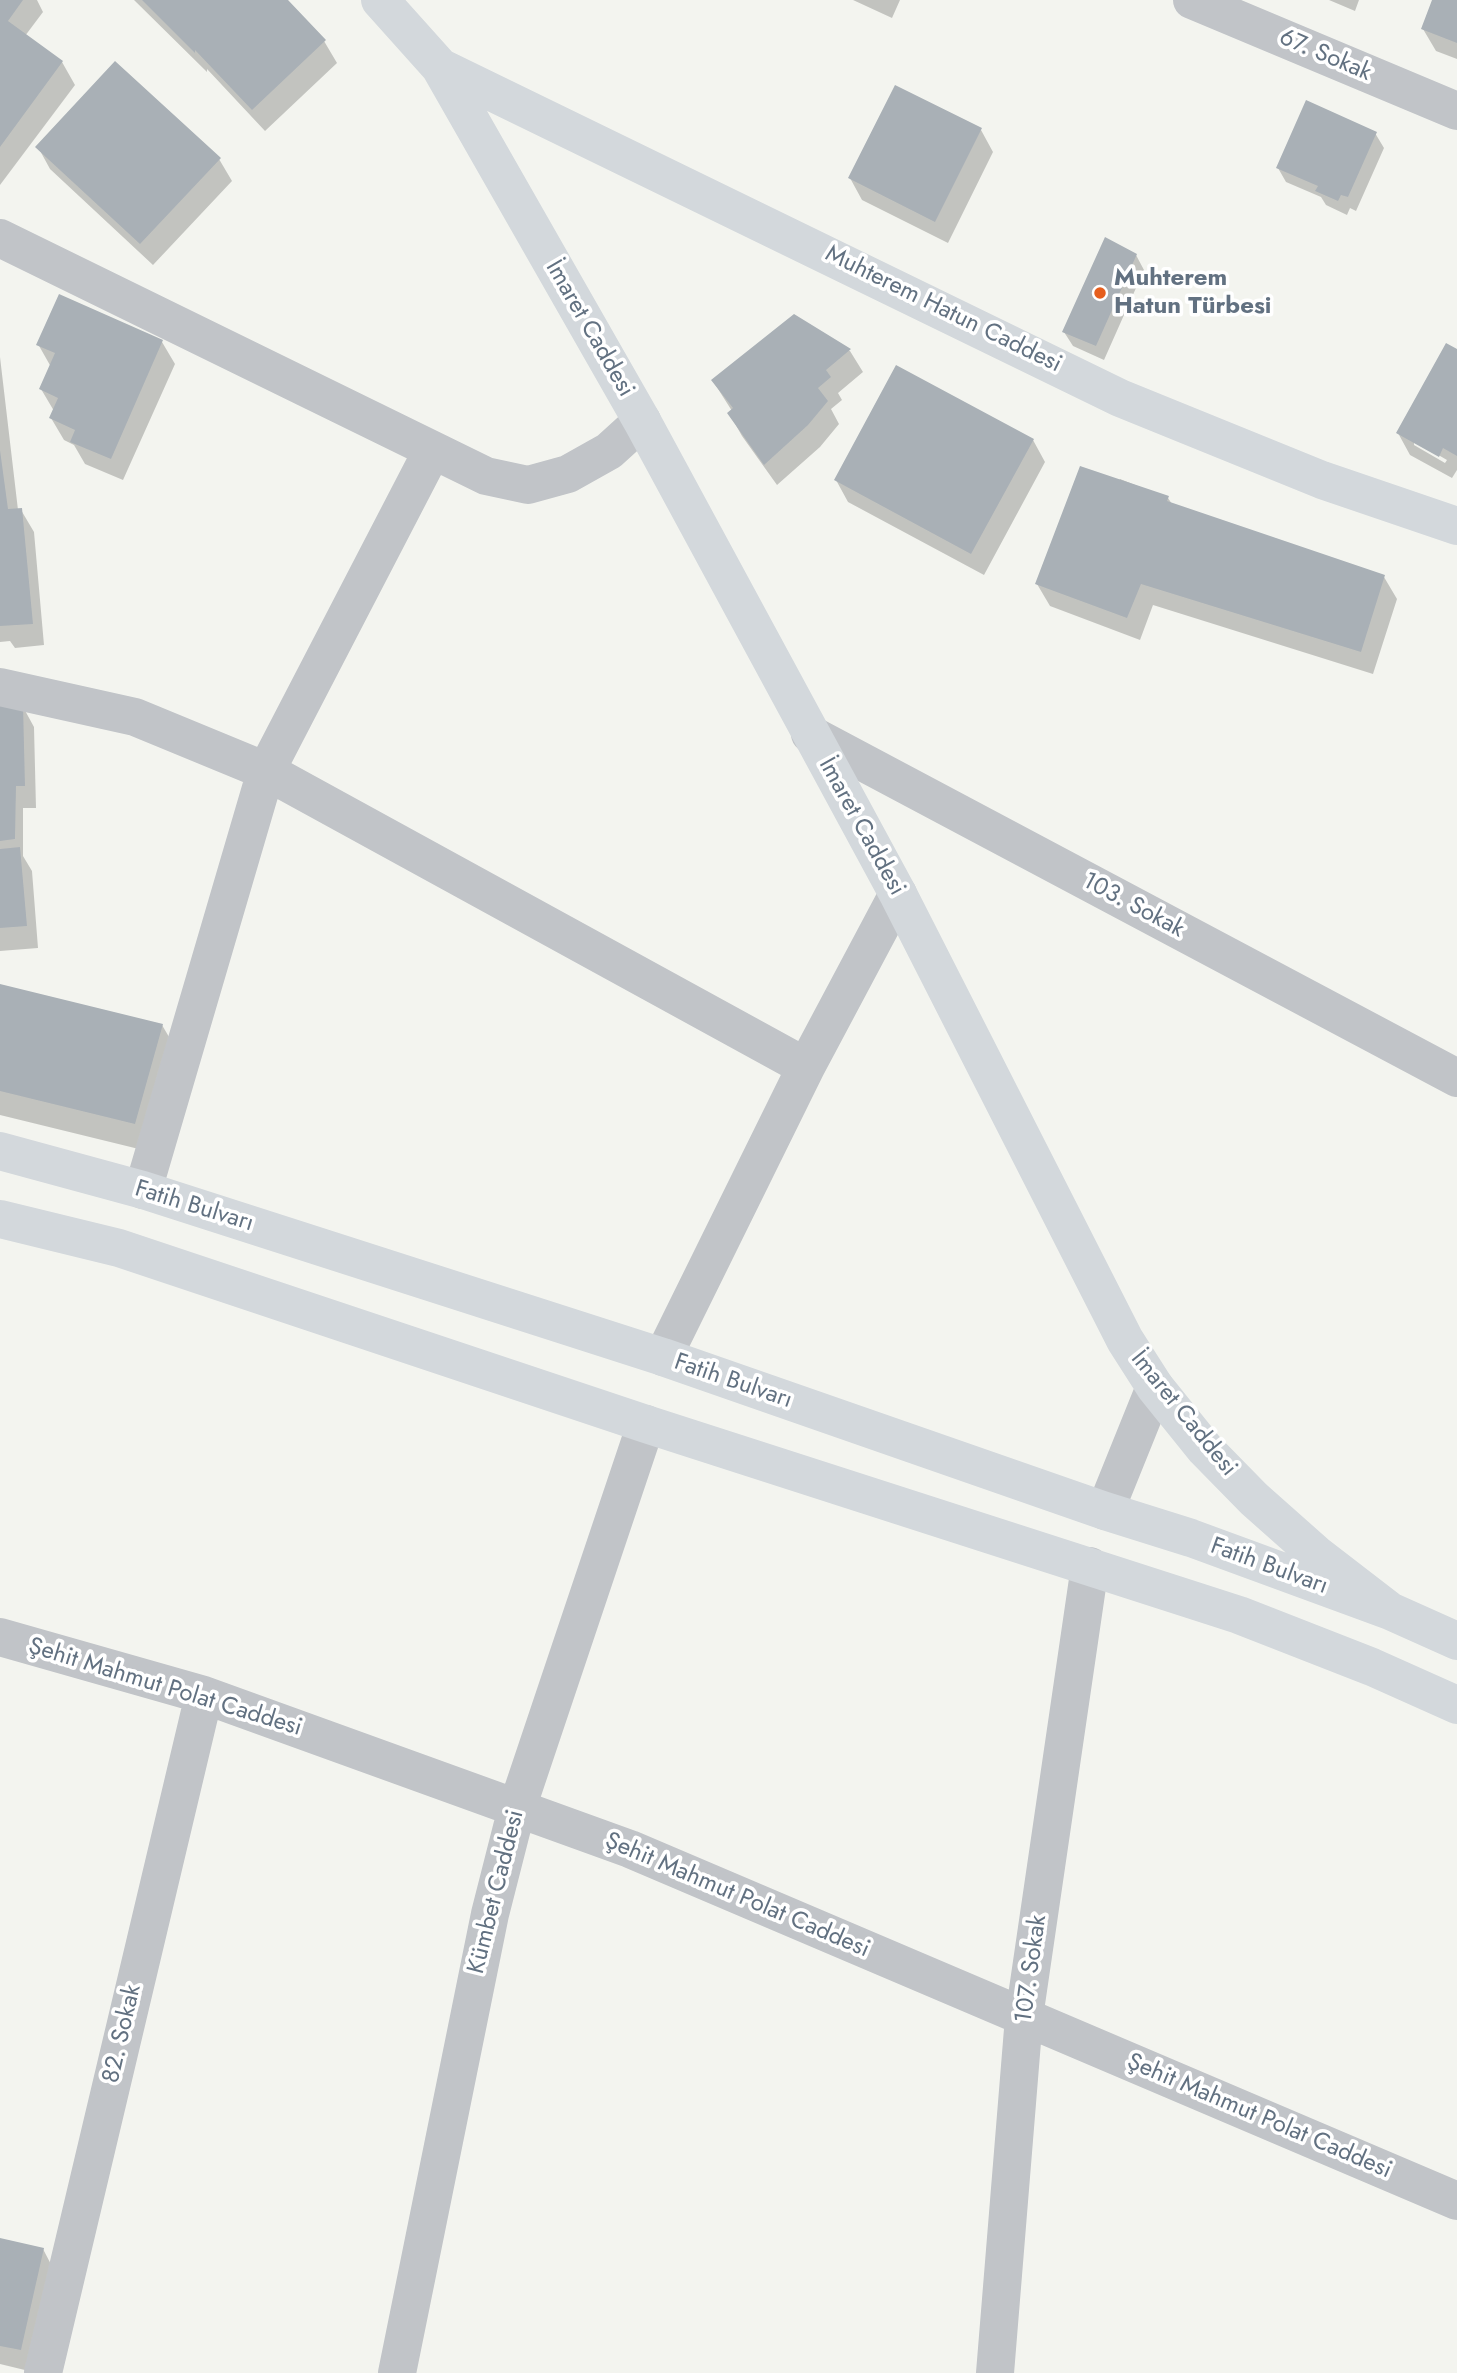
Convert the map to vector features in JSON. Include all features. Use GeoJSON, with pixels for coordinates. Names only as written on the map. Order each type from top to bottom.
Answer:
{"type":"FeatureCollection","features":[{"type":"Feature","properties":{"kind":"main road","name":"İmaret Caddesi"},"geometry":{"type":"LineString","coordinates":[[380,0],[440,67],[642,421],[898,894],[1125,1340],[1155,1387],[1205,1449],[1254,1499],[1316,1554],[1390,1611]]}},
{"type":"Feature","properties":{"kind":"main road","name":"Muhterem Hatun Caddesi"},"geometry":{"type":"LineString","coordinates":[[440,67],[1120,398],[1322,480],[1457,526]]}},
{"type":"Feature","properties":{"kind":"main road","name":"Fatih Bulvarı"},"geometry":{"type":"LineString","coordinates":[[0,1151],[143,1190],[663,1357],[1105,1511],[1191,1538],[1390,1611],[1457,1641]]}},
{"type":"Feature","properties":{"kind":"main road"},"geometry":{"type":"LineString","coordinates":[[0,1219],[119,1248],[646,1424],[1239,1615],[1372,1667],[1457,1705]]}},
{"type":"Feature","properties":{"kind":"street","name":"67. Sokak"},"geometry":{"type":"LineString","coordinates":[[1192,0],[1457,111]]}},
{"type":"Feature","properties":{"kind":"street"},"geometry":{"type":"LineString","coordinates":[[0,238],[432,452],[486,476],[528,485],[568,474],[609,451],[642,421]]}},
{"type":"Feature","properties":{"kind":"street"},"geometry":{"type":"LineString","coordinates":[[143,1190],[266,771],[432,452]]}},
{"type":"Feature","properties":{"kind":"street"},"geometry":{"type":"LineString","coordinates":[[0,687],[135,717],[266,771],[806,1067]]}},
{"type":"Feature","properties":{"kind":"street","name":"103. Sokak"},"geometry":{"type":"LineString","coordinates":[[810,734],[1457,1077]]}},
{"type":"Feature","properties":{"kind":"street"},"geometry":{"type":"LineString","coordinates":[[663,1357],[806,1067],[898,894]]}},
{"type":"Feature","properties":{"kind":"street"},"geometry":{"type":"LineString","coordinates":[[1105,1511],[1155,1387]]}},
{"type":"Feature","properties":{"kind":"street","name":"Kümbet Caddesi"},"geometry":{"type":"LineString","coordinates":[[397,2373],[490,1914],[517,1808],[646,1424]]}},
{"type":"Feature","properties":{"kind":"street","name":"107. Sokak"},"geometry":{"type":"LineString","coordinates":[[995,2373],[1024,2017],[1090,1566]]}},
{"type":"Feature","properties":{"kind":"street","name":"Şehit Mahmut Polat Caddesi"},"geometry":{"type":"LineString","coordinates":[[0,1637],[204,1695],[630,1849],[1457,2201]]}},
{"type":"Feature","properties":{"kind":"street","name":"82. Sokak"},"geometry":{"type":"LineString","coordinates":[[43,2373],[204,1695]]}},
{"type":"Feature","properties":{"kind":"building"},"geometry":{"type":"Polygon","coordinates":[[[0,0],[23,0],[8,21],[63,61],[0,147],[0,0]]]}},
{"type":"Feature","properties":{"kind":"building"},"geometry":{"type":"Polygon","coordinates":[[[142,0],[288,0],[326,40],[252,110],[195,50],[195,53],[142,0]]]}},
{"type":"Feature","properties":{"kind":"building"},"geometry":{"type":"Polygon","coordinates":[[[1432,0],[1457,0],[1457,43],[1421,29],[1432,0]]]}},
{"type":"Feature","properties":{"kind":"building"},"geometry":{"type":"Polygon","coordinates":[[[115,61],[221,158],[140,244],[35,147],[115,61]]]}},
{"type":"Feature","properties":{"kind":"building"},"geometry":{"type":"Polygon","coordinates":[[[895,85],[982,128],[935,222],[848,178],[895,85]]]}},
{"type":"Feature","properties":{"kind":"building"},"geometry":{"type":"Polygon","coordinates":[[[1306,100],[1377,132],[1348,197],[1341,195],[1338,201],[1315,191],[1318,186],[1276,168],[1306,100]]]}},
{"type":"Feature","properties":{"kind":"building","name":"Muhterem Hatun Türbesi"},"geometry":{"type":"Polygon","coordinates":[[[1105,237],[1137,254],[1096,346],[1062,332],[1105,237]]]}},
{"type":"Feature","properties":{"kind":"building"},"geometry":{"type":"Polygon","coordinates":[[[59,294],[163,340],[111,459],[70,442],[75,430],[49,418],[58,398],[39,389],[55,353],[36,345],[59,294]]]}},
{"type":"Feature","properties":{"kind":"building"},"geometry":{"type":"Polygon","coordinates":[[[794,314],[851,349],[826,370],[831,377],[818,388],[828,401],[808,425],[764,465],[727,413],[733,408],[711,380],[794,314]]]}},
{"type":"Feature","properties":{"kind":"building"},"geometry":{"type":"Polygon","coordinates":[[[1446,343],[1457,349],[1457,456],[1443,448],[1439,457],[1396,433],[1446,343]]]}},
{"type":"Feature","properties":{"kind":"building"},"geometry":{"type":"Polygon","coordinates":[[[896,365],[1034,439],[971,554],[834,480],[896,365]]]}},
{"type":"Feature","properties":{"kind":"building"},"geometry":{"type":"Polygon","coordinates":[[[0,450],[8,509],[22,508],[33,624],[0,626],[0,450]]]}},
{"type":"Feature","properties":{"kind":"building"},"geometry":{"type":"Polygon","coordinates":[[[1080,466],[1169,496],[1167,501],[1385,575],[1361,652],[1141,584],[1127,618],[1035,584],[1080,466]]]}},
{"type":"Feature","properties":{"kind":"building"},"geometry":{"type":"Polygon","coordinates":[[[0,704],[23,704],[25,786],[16,786],[15,839],[0,841],[0,704]]]}},
{"type":"Feature","properties":{"kind":"building"},"geometry":{"type":"Polygon","coordinates":[[[20,847],[27,926],[0,928],[0,849],[20,847]]]}},
{"type":"Feature","properties":{"kind":"building"},"geometry":{"type":"Polygon","coordinates":[[[0,984],[163,1024],[135,1124],[0,1091],[0,984]]]}},
{"type":"Feature","properties":{"kind":"building"},"geometry":{"type":"Polygon","coordinates":[[[0,2238],[44,2248],[21,2350],[0,2346],[0,2238]]]}},
{"type":"Feature","properties":{"kind":"place","name":"Muhterem Hatun Türbesi"},"geometry":{"type":"Point","coordinates":[1100,293]}}]}
